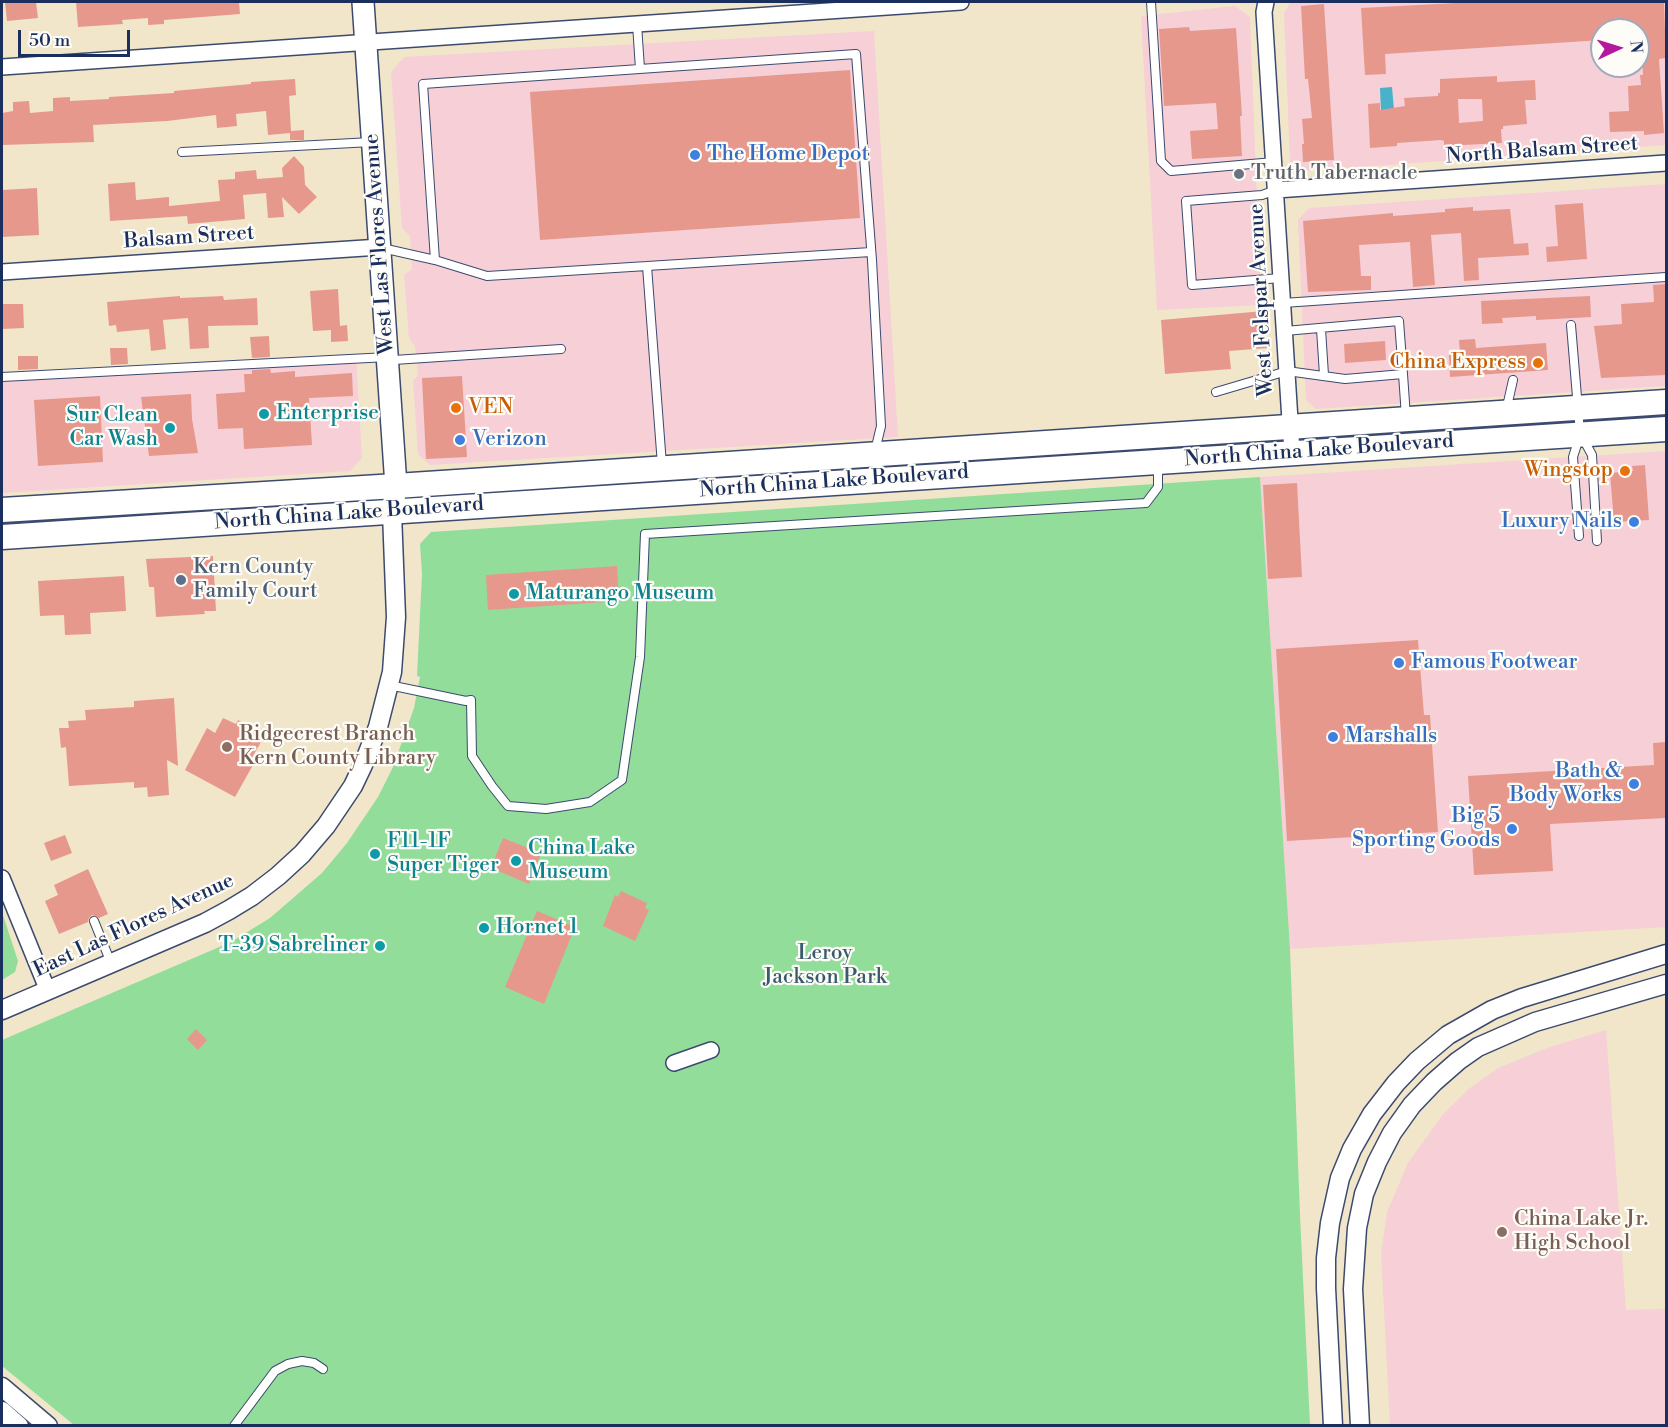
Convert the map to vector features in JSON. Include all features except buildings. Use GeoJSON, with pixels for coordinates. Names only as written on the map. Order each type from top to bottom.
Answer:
{"type":"FeatureCollection","features":[{"type":"Feature","properties":{"kind":"main road","name":"West Las Flores Avenue"},"geometry":{"type":"LineString","coordinates":[[363,2],[396,486],[392,513]]}},
{"type":"Feature","properties":{"kind":"main road","name":"North China Lake Boulevard"},"geometry":{"type":"LineString","coordinates":[[2,510],[1666,402]]}},
{"type":"Feature","properties":{"kind":"main road","name":"North China Lake Boulevard"},"geometry":{"type":"LineString","coordinates":[[2,537],[1666,429]]}},
{"type":"Feature","properties":{"kind":"main road"},"geometry":{"type":"LineString","coordinates":[[748,487],[785,472],[866,468],[873,462],[874,453]]}},
{"type":"Feature","properties":{"kind":"street"},"geometry":{"type":"LineString","coordinates":[[2,67],[961,2]]}},
{"type":"Feature","properties":{"kind":"street","name":"West Felspar Avenue"},"geometry":{"type":"LineString","coordinates":[[1266,2],[1264,12],[1292,452]]}},
{"type":"Feature","properties":{"kind":"street","name":"North Balsam Street"},"geometry":{"type":"LineString","coordinates":[[1276,190],[1666,163]]}},
{"type":"Feature","properties":{"kind":"street","name":"Balsam Street"},"geometry":{"type":"LineString","coordinates":[[2,272],[380,247]]}},
{"type":"Feature","properties":{"kind":"street","name":"East Las Flores Avenue"},"geometry":{"type":"LineString","coordinates":[[2,1010],[229,910],[261,890],[302,854],[326,826],[353,786],[378,727],[389,685],[395,646],[396,617],[392,513]]}},
{"type":"Feature","properties":{"kind":"street"},"geometry":{"type":"LineString","coordinates":[[2,878],[48,991]]}},
{"type":"Feature","properties":{"kind":"street"},"geometry":{"type":"LineString","coordinates":[[1333,1425],[1326,1288],[1326,1258],[1330,1223],[1340,1178],[1352,1149],[1372,1114],[1417,1061],[1448,1035],[1492,1010],[1522,998],[1666,954]]}},
{"type":"Feature","properties":{"kind":"street"},"geometry":{"type":"LineString","coordinates":[[1360,1425],[1353,1289],[1357,1228],[1364,1194],[1392,1133],[1412,1105],[1434,1082],[1458,1060],[1478,1047],[1536,1022],[1666,984]]}},
{"type":"Feature","properties":{"kind":"street"},"geometry":{"type":"LineString","coordinates":[[674,1063],[711,1050]]}},
{"type":"Feature","properties":{"kind":"street"},"geometry":{"type":"LineString","coordinates":[[2,1387],[48,1425]]}},
{"type":"Feature","properties":{"kind":"street"},"geometry":{"type":"LineString","coordinates":[[2,1411],[19,1425]]}},
{"type":"Feature","properties":{"kind":"lane"},"geometry":{"type":"LineString","coordinates":[[1150,2],[1161,161],[1171,171],[1274,162]]}},
{"type":"Feature","properties":{"kind":"lane"},"geometry":{"type":"LineString","coordinates":[[637,24],[640,69]]}},
{"type":"Feature","properties":{"kind":"lane"},"geometry":{"type":"LineString","coordinates":[[435,260],[423,84],[856,54],[881,426],[874,453]]}},
{"type":"Feature","properties":{"kind":"lane"},"geometry":{"type":"LineString","coordinates":[[182,152],[373,142]]}},
{"type":"Feature","properties":{"kind":"lane"},"geometry":{"type":"LineString","coordinates":[[1276,190],[1262,195],[1186,201],[1192,285],[1281,278]]}},
{"type":"Feature","properties":{"kind":"lane"},"geometry":{"type":"LineString","coordinates":[[380,247],[435,260],[487,276],[871,252]]}},
{"type":"Feature","properties":{"kind":"lane"},"geometry":{"type":"LineString","coordinates":[[647,266],[662,467]]}},
{"type":"Feature","properties":{"kind":"lane"},"geometry":{"type":"LineString","coordinates":[[1283,303],[1666,277]]}},
{"type":"Feature","properties":{"kind":"lane"},"geometry":{"type":"LineString","coordinates":[[1285,331],[1399,321],[1406,418]]}},
{"type":"Feature","properties":{"kind":"lane"},"geometry":{"type":"LineString","coordinates":[[1571,325],[1580,433],[1573,457],[1579,536]]}},
{"type":"Feature","properties":{"kind":"lane"},"geometry":{"type":"LineString","coordinates":[[1321,329],[1324,375]]}},
{"type":"Feature","properties":{"kind":"lane"},"geometry":{"type":"LineString","coordinates":[[2,377],[388,357],[394,360],[561,350]]}},
{"type":"Feature","properties":{"kind":"lane"},"geometry":{"type":"LineString","coordinates":[[1216,392],[1287,371],[1345,379],[1403,374]]}},
{"type":"Feature","properties":{"kind":"lane"},"geometry":{"type":"LineString","coordinates":[[1506,411],[1512,380]]}},
{"type":"Feature","properties":{"kind":"lane"},"geometry":{"type":"LineString","coordinates":[[1580,433],[1592,455],[1597,541]]}},
{"type":"Feature","properties":{"kind":"lane"},"geometry":{"type":"LineString","coordinates":[[389,685],[466,701],[471,700],[472,756],[508,806],[546,809],[590,802],[622,780],[639,657],[645,534],[1146,503],[1158,487],[1158,461]]}},
{"type":"Feature","properties":{"kind":"lane"},"geometry":{"type":"LineString","coordinates":[[94,921],[111,963]]}},
{"type":"Feature","properties":{"kind":"lane"},"geometry":{"type":"LineString","coordinates":[[234,1425],[274,1371],[288,1364],[302,1361],[314,1363],[323,1369]]}},
{"type":"Feature","properties":{"kind":"shaded area"},"geometry":{"type":"Polygon","coordinates":[[[1293,2],[1666,2],[1666,145],[1304,171],[1290,162],[1284,13],[1293,2]]]}},
{"type":"Feature","properties":{"kind":"shaded area"},"geometry":{"type":"Polygon","coordinates":[[[1235,6],[1250,17],[1261,305],[1157,310],[1141,16],[1235,6]]]}},
{"type":"Feature","properties":{"kind":"shaded area"},"geometry":{"type":"Polygon","coordinates":[[[874,31],[898,437],[430,465],[418,454],[413,381],[418,375],[415,346],[409,338],[404,275],[412,269],[410,236],[402,228],[391,72],[404,57],[874,31]]]}},
{"type":"Feature","properties":{"kind":"shaded area"},"geometry":{"type":"Polygon","coordinates":[[[1666,184],[1666,386],[1316,409],[1306,400],[1298,220],[1309,208],[1666,184]]]}},
{"type":"Feature","properties":{"kind":"shaded area"},"geometry":{"type":"Polygon","coordinates":[[[356,354],[362,458],[350,471],[2,493],[2,376],[356,354]]]}},
{"type":"Feature","properties":{"kind":"shaded area"},"geometry":{"type":"Polygon","coordinates":[[[1666,451],[1666,927],[1290,949],[1260,477],[1666,451]]]}},
{"type":"Feature","properties":{"kind":"shaded area","name":"China Lake Jr. High School"},"geometry":{"type":"Polygon","coordinates":[[[1606,1030],[1626,1310],[1666,1309],[1666,1425],[1390,1425],[1381,1253],[1387,1212],[1408,1163],[1443,1114],[1470,1088],[1498,1068],[1550,1047],[1606,1030]]]}},
{"type":"Feature","properties":{"kind":"green space","name":"Leroy Jackson Park"},"geometry":{"type":"Polygon","coordinates":[[[1260,477],[1290,949],[1310,1425],[74,1425],[2,1366],[2,1040],[231,942],[270,918],[322,873],[347,843],[378,797],[393,767],[414,708],[420,677],[417,676],[422,574],[420,544],[431,532],[1260,477]]]}},
{"type":"Feature","properties":{"kind":"green space"},"geometry":{"type":"Polygon","coordinates":[[[2,912],[18,961],[15,972],[2,980],[2,912]]]}},
{"type":"Feature","properties":{"kind":"water"},"geometry":{"type":"Polygon","coordinates":[[[1392,87],[1394,110],[1381,111],[1380,88],[1392,87]]]}},
{"type":"Feature","properties":{"kind":"place","name":"The Home Depot"},"geometry":{"type":"Point","coordinates":[695,155]}},
{"type":"Feature","properties":{"kind":"place","name":"Truth Tabernacle"},"geometry":{"type":"Point","coordinates":[1239,174]}},
{"type":"Feature","properties":{"kind":"place","name":"China Express"},"geometry":{"type":"Point","coordinates":[1538,363]}},
{"type":"Feature","properties":{"kind":"place","name":"VEN"},"geometry":{"type":"Point","coordinates":[456,408]}},
{"type":"Feature","properties":{"kind":"place","name":"Enterprise"},"geometry":{"type":"Point","coordinates":[264,414]}},
{"type":"Feature","properties":{"kind":"place","name":"Sur Clean Car Wash"},"geometry":{"type":"Point","coordinates":[170,428]}},
{"type":"Feature","properties":{"kind":"place","name":"Verizon"},"geometry":{"type":"Point","coordinates":[460,440]}},
{"type":"Feature","properties":{"kind":"place","name":"Wingstop"},"geometry":{"type":"Point","coordinates":[1625,471]}},
{"type":"Feature","properties":{"kind":"place","name":"Luxury Nails"},"geometry":{"type":"Point","coordinates":[1634,522]}},
{"type":"Feature","properties":{"kind":"place","name":"Kern County Family Court"},"geometry":{"type":"Point","coordinates":[181,580]}},
{"type":"Feature","properties":{"kind":"place","name":"Maturango Museum"},"geometry":{"type":"Point","coordinates":[514,594]}},
{"type":"Feature","properties":{"kind":"place","name":"Famous Footwear"},"geometry":{"type":"Point","coordinates":[1399,663]}},
{"type":"Feature","properties":{"kind":"place","name":"Marshalls"},"geometry":{"type":"Point","coordinates":[1333,737]}},
{"type":"Feature","properties":{"kind":"place","name":"Ridgecrest Branch Kern County Library"},"geometry":{"type":"Point","coordinates":[227,747]}},
{"type":"Feature","properties":{"kind":"place","name":"Bath & Body Works"},"geometry":{"type":"Point","coordinates":[1634,784]}},
{"type":"Feature","properties":{"kind":"place","name":"Big 5 Sporting Goods"},"geometry":{"type":"Point","coordinates":[1512,829]}},
{"type":"Feature","properties":{"kind":"place","name":"F11-1F Super Tiger"},"geometry":{"type":"Point","coordinates":[375,854]}},
{"type":"Feature","properties":{"kind":"place","name":"China Lake Museum"},"geometry":{"type":"Point","coordinates":[516,861]}},
{"type":"Feature","properties":{"kind":"place","name":"Hornet 1"},"geometry":{"type":"Point","coordinates":[484,928]}},
{"type":"Feature","properties":{"kind":"place","name":"T-39 Sabreliner"},"geometry":{"type":"Point","coordinates":[380,946]}},
{"type":"Feature","properties":{"kind":"place","name":"China Lake Jr. High School"},"geometry":{"type":"Point","coordinates":[1502,1232]}}]}
